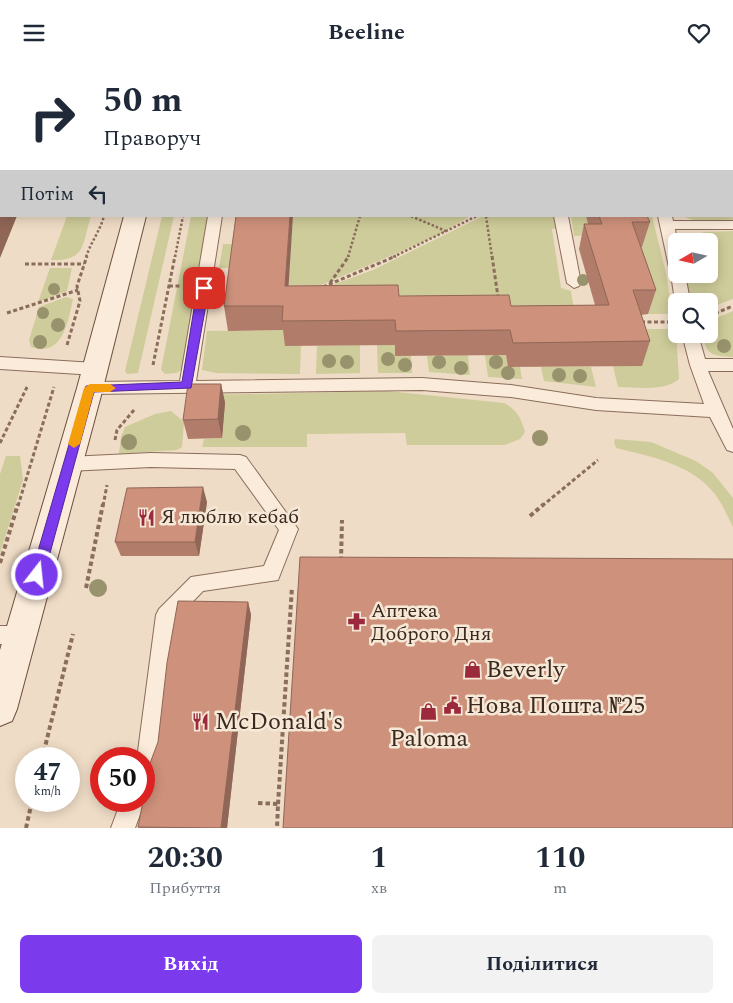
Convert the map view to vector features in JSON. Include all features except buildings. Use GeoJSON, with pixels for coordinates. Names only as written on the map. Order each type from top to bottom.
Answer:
{"type":"FeatureCollection","features":[{"type":"Feature","properties":{"kind":"main road"},"geometry":{"type":"LineString","coordinates":[[0,709],[10,635],[68,464],[135,217]]}},
{"type":"Feature","properties":{"kind":"lane"},"geometry":{"type":"LineString","coordinates":[[187,386],[215,217]]}},
{"type":"Feature","properties":{"kind":"lane"},"geometry":{"type":"LineString","coordinates":[[561,217],[574,283]]}},
{"type":"Feature","properties":{"kind":"lane"},"geometry":{"type":"LineString","coordinates":[[666,221],[733,225]]}},
{"type":"Feature","properties":{"kind":"lane"},"geometry":{"type":"LineString","coordinates":[[692,343],[714,411],[733,445]]}},
{"type":"Feature","properties":{"kind":"lane"},"geometry":{"type":"LineString","coordinates":[[0,363],[60,366],[92,378],[187,386],[422,384],[511,391],[596,404],[714,411]]}},
{"type":"Feature","properties":{"kind":"lane"},"geometry":{"type":"LineString","coordinates":[[698,365],[733,365]]}},
{"type":"Feature","properties":{"kind":"lane"},"geometry":{"type":"LineString","coordinates":[[68,464],[151,461],[240,462],[289,529],[271,574],[198,583],[166,615],[152,747]]}},
{"type":"Feature","properties":{"kind":"lane"},"geometry":{"type":"LineString","coordinates":[[123,828],[129,812]]}},
{"type":"Feature","properties":{"kind":"path"},"geometry":{"type":"LineString","coordinates":[[0,563],[80,301],[77,286],[90,245],[100,230],[104,217]]}},
{"type":"Feature","properties":{"kind":"path"},"geometry":{"type":"LineString","coordinates":[[152,373],[183,217]]}},
{"type":"Feature","properties":{"kind":"path"},"geometry":{"type":"LineString","coordinates":[[330,284],[349,256],[360,217]]}},
{"type":"Feature","properties":{"kind":"path"},"geometry":{"type":"LineString","coordinates":[[413,217],[448,232]]}},
{"type":"Feature","properties":{"kind":"path"},"geometry":{"type":"LineString","coordinates":[[316,289],[377,265],[448,232],[475,217]]}},
{"type":"Feature","properties":{"kind":"path"},"geometry":{"type":"LineString","coordinates":[[486,217],[499,301]]}},
{"type":"Feature","properties":{"kind":"path"},"geometry":{"type":"LineString","coordinates":[[25,264],[84,264]]}},
{"type":"Feature","properties":{"kind":"path"},"geometry":{"type":"LineString","coordinates":[[7,313],[78,290]]}},
{"type":"Feature","properties":{"kind":"path"},"geometry":{"type":"LineString","coordinates":[[718,312],[733,306]]}},
{"type":"Feature","properties":{"kind":"path"},"geometry":{"type":"LineString","coordinates":[[637,323],[668,322]]}},
{"type":"Feature","properties":{"kind":"path"},"geometry":{"type":"LineString","coordinates":[[530,515],[598,460]]}},
{"type":"Feature","properties":{"kind":"path"},"geometry":{"type":"LineString","coordinates":[[342,520],[342,567]]}},
{"type":"Feature","properties":{"kind":"path"},"geometry":{"type":"LineString","coordinates":[[332,561],[341,561]]}},
{"type":"Feature","properties":{"kind":"path"},"geometry":{"type":"LineString","coordinates":[[276,828],[292,581]]}},
{"type":"Feature","properties":{"kind":"path"},"geometry":{"type":"LineString","coordinates":[[45,747],[72,635]]}},
{"type":"Feature","properties":{"kind":"path"},"geometry":{"type":"LineString","coordinates":[[258,803],[278,804]]}},
{"type":"Feature","properties":{"kind":"path"},"geometry":{"type":"LineString","coordinates":[[26,828],[30,812]]}},
{"type":"Feature","properties":{"kind":"shaded area"},"geometry":{"type":"Polygon","coordinates":[[[67,217],[91,217],[84,243],[77,254],[71,258],[51,260],[67,217]]]}},
{"type":"Feature","properties":{"kind":"shaded area"},"geometry":{"type":"Polygon","coordinates":[[[162,217],[174,217],[138,373],[127,374],[125,371],[162,217]]]}},
{"type":"Feature","properties":{"kind":"shaded area"},"geometry":{"type":"Polygon","coordinates":[[[191,217],[208,217],[182,369],[177,373],[165,374],[161,370],[191,217]]]}},
{"type":"Feature","properties":{"kind":"shaded area"},"geometry":{"type":"Polygon","coordinates":[[[293,217],[468,217],[442,233],[314,288],[288,289],[293,217]]]}},
{"type":"Feature","properties":{"kind":"shaded area"},"geometry":{"type":"Polygon","coordinates":[[[481,217],[558,217],[560,227],[552,229],[561,288],[571,291],[575,315],[324,288],[373,270],[481,217]]]}},
{"type":"Feature","properties":{"kind":"shaded area"},"geometry":{"type":"Polygon","coordinates":[[[571,217],[586,217],[592,235],[574,236],[571,217]]]}},
{"type":"Feature","properties":{"kind":"shaded area"},"geometry":{"type":"Polygon","coordinates":[[[631,217],[652,217],[669,293],[667,314],[648,314],[625,247],[642,246],[631,217]]]}},
{"type":"Feature","properties":{"kind":"shaded area"},"geometry":{"type":"Polygon","coordinates":[[[685,217],[733,217],[733,222],[714,222],[685,217]]]}},
{"type":"Feature","properties":{"kind":"shaded area"},"geometry":{"type":"Polygon","coordinates":[[[733,231],[733,299],[718,305],[718,293],[689,293],[687,283],[718,283],[718,233],[701,233],[733,231]]]}},
{"type":"Feature","properties":{"kind":"shaded area"},"geometry":{"type":"Polygon","coordinates":[[[223,244],[239,244],[236,268],[219,268],[223,244]]]}},
{"type":"Feature","properties":{"kind":"shaded area"},"geometry":{"type":"Polygon","coordinates":[[[50,268],[72,268],[67,291],[38,302],[50,268]]]}},
{"type":"Feature","properties":{"kind":"shaded area"},"geometry":{"type":"Polygon","coordinates":[[[66,297],[73,299],[62,335],[50,347],[42,349],[31,347],[29,340],[39,307],[66,297]]]}},
{"type":"Feature","properties":{"kind":"shaded area"},"geometry":{"type":"Polygon","coordinates":[[[733,311],[733,357],[715,355],[708,350],[705,343],[718,343],[718,317],[733,311]]]}},
{"type":"Feature","properties":{"kind":"shaded area"},"geometry":{"type":"Polygon","coordinates":[[[630,329],[668,329],[668,343],[677,343],[679,379],[666,386],[618,387],[613,366],[642,366],[630,329]]]}},
{"type":"Feature","properties":{"kind":"shaded area"},"geometry":{"type":"Polygon","coordinates":[[[286,330],[285,346],[301,346],[300,374],[216,373],[202,370],[207,331],[286,330]]]}},
{"type":"Feature","properties":{"kind":"shaded area"},"geometry":{"type":"Polygon","coordinates":[[[360,345],[360,373],[316,374],[317,346],[360,345]]]}},
{"type":"Feature","properties":{"kind":"shaded area"},"geometry":{"type":"Polygon","coordinates":[[[377,345],[395,345],[395,356],[411,356],[412,373],[378,373],[377,345]]]}},
{"type":"Feature","properties":{"kind":"shaded area"},"geometry":{"type":"Polygon","coordinates":[[[468,355],[470,375],[429,372],[427,356],[468,355]]]}},
{"type":"Feature","properties":{"kind":"shaded area"},"geometry":{"type":"Polygon","coordinates":[[[485,355],[506,355],[508,367],[520,367],[522,379],[488,377],[485,355]]]}},
{"type":"Feature","properties":{"kind":"shaded area"},"geometry":{"type":"Polygon","coordinates":[[[541,367],[591,367],[596,387],[544,381],[541,367]]]}},
{"type":"Feature","properties":{"kind":"shaded area"},"geometry":{"type":"Polygon","coordinates":[[[387,391],[504,403],[518,415],[525,432],[520,439],[505,445],[407,445],[405,433],[307,434],[307,447],[202,447],[204,439],[222,438],[225,403],[203,395],[387,391]]]}},
{"type":"Feature","properties":{"kind":"shaded area"},"geometry":{"type":"Polygon","coordinates":[[[171,411],[184,422],[182,447],[177,450],[119,454],[121,437],[125,427],[155,414],[171,411]]]}},
{"type":"Feature","properties":{"kind":"shaded area"},"geometry":{"type":"Polygon","coordinates":[[[615,439],[651,442],[696,461],[713,473],[733,498],[733,527],[722,505],[705,483],[682,468],[642,454],[616,448],[615,439]]]}},
{"type":"Feature","properties":{"kind":"shaded area"},"geometry":{"type":"Polygon","coordinates":[[[6,456],[20,456],[23,480],[0,553],[0,474],[6,456]]]}},
{"type":"Feature","properties":{"kind":"slow traffic"},"geometry":{"type":"LineString","coordinates":[[74,444],[90,388],[110,388]]}},
{"type":"Feature","properties":{"kind":"place","name":"Я люблю кебаб"},"geometry":{"type":"Point","coordinates":[147,517]}},
{"type":"Feature","properties":{"kind":"place","name":"Аптека Доброго Дня"},"geometry":{"type":"Point","coordinates":[357,622]}},
{"type":"Feature","properties":{"kind":"place","name":"Beverly"},"geometry":{"type":"Point","coordinates":[472,670]}},
{"type":"Feature","properties":{"kind":"place","name":"Нова Пошта №25"},"geometry":{"type":"Point","coordinates":[452,706]}},
{"type":"Feature","properties":{"kind":"place","name":"Paloma"},"geometry":{"type":"Point","coordinates":[429,712]}},
{"type":"Feature","properties":{"kind":"place","name":"McDonald's"},"geometry":{"type":"Point","coordinates":[201,722]}},
{"type":"Feature","properties":{"kind":"route"},"geometry":{"type":"LineString","coordinates":[[37,575],[90,388],[187,386],[204,288]]}}]}
